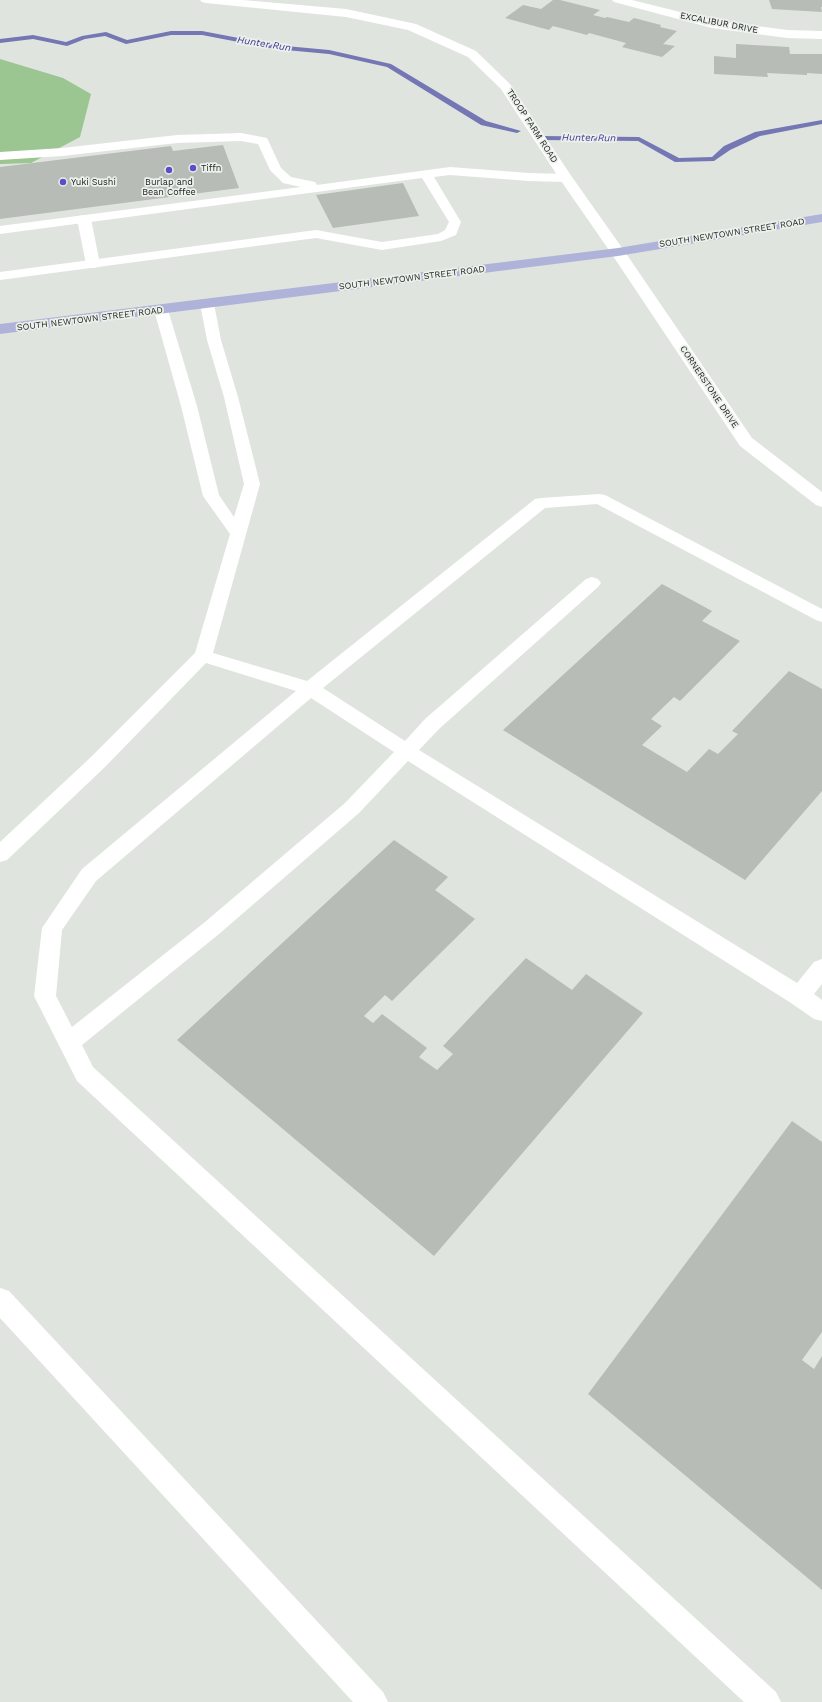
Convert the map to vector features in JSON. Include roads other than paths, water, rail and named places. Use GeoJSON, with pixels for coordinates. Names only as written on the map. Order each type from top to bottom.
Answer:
{"type":"FeatureCollection","features":[{"type":"Feature","properties":{"kind":"main road","name":"SOUTH NEWTOWN STREET ROAD"},"geometry":{"type":"LineString","coordinates":[[0,329],[618,252],[822,218]]}},
{"type":"Feature","properties":{"kind":"street","name":"TROOP FARM ROAD"},"geometry":{"type":"LineString","coordinates":[[206,0],[261,3],[346,13],[412,27],[472,54],[506,87],[566,178],[618,252]]}},
{"type":"Feature","properties":{"kind":"street","name":"EXCALIBUR DRIVE"},"geometry":{"type":"LineString","coordinates":[[618,0],[712,24],[787,34],[822,35]]}},
{"type":"Feature","properties":{"kind":"street"},"geometry":{"type":"LineString","coordinates":[[84,219],[93,264]]}},
{"type":"Feature","properties":{"kind":"street","name":"CORNERSTONE DRIVE"},"geometry":{"type":"LineString","coordinates":[[618,252],[746,442],[822,501]]}},
{"type":"Feature","properties":{"kind":"lane"},"geometry":{"type":"LineString","coordinates":[[0,156],[62,152],[178,139],[241,137],[263,140],[276,170],[287,180],[323,187]]}},
{"type":"Feature","properties":{"kind":"lane"},"geometry":{"type":"LineString","coordinates":[[0,230],[450,171],[529,177],[566,178]]}},
{"type":"Feature","properties":{"kind":"lane"},"geometry":{"type":"LineString","coordinates":[[0,276],[316,234],[382,246],[441,237],[451,232],[455,222],[426,174]]}},
{"type":"Feature","properties":{"kind":"lane"},"geometry":{"type":"LineString","coordinates":[[0,854],[98,762],[203,656],[252,484],[231,397],[214,340],[207,304]]}},
{"type":"Feature","properties":{"kind":"lane"},"geometry":{"type":"LineString","coordinates":[[161,310],[211,496],[238,534]]}},
{"type":"Feature","properties":{"kind":"lane"},"geometry":{"type":"LineString","coordinates":[[766,1702],[85,1074],[45,996],[52,928],[89,875],[311,689],[541,503],[599,499],[822,616]]}},
{"type":"Feature","properties":{"kind":"lane"},"geometry":{"type":"LineString","coordinates":[[69,1042],[212,928],[352,808],[432,724],[592,583]]}},
{"type":"Feature","properties":{"kind":"lane"},"geometry":{"type":"LineString","coordinates":[[203,656],[311,689],[406,751],[799,996],[822,1012]]}},
{"type":"Feature","properties":{"kind":"lane"},"geometry":{"type":"LineString","coordinates":[[799,996],[822,968]]}},
{"type":"Feature","properties":{"kind":"lane"},"geometry":{"type":"LineString","coordinates":[[0,1300],[373,1702]]}},
{"type":"Feature","properties":{"kind":"waterway","name":"Hunter Run"},"geometry":{"type":"LineString","coordinates":[[0,41],[33,37],[67,44],[84,37],[106,34],[126,42],[171,33],[202,33],[275,47],[329,52],[389,65],[484,123],[517,131]]}},
{"type":"Feature","properties":{"kind":"waterway"},"geometry":{"type":"LineString","coordinates":[[540,138],[639,139],[678,160],[714,159],[727,148],[758,134],[822,122]]}},
{"type":"Feature","properties":{"kind":"place","name":"Tiffn"},"geometry":{"type":"Point","coordinates":[193,168]}},
{"type":"Feature","properties":{"kind":"place","name":"Burlap and Bean Coffee"},"geometry":{"type":"Point","coordinates":[169,170]}},
{"type":"Feature","properties":{"kind":"place","name":"Yuki Sushi"},"geometry":{"type":"Point","coordinates":[63,182]}}]}
